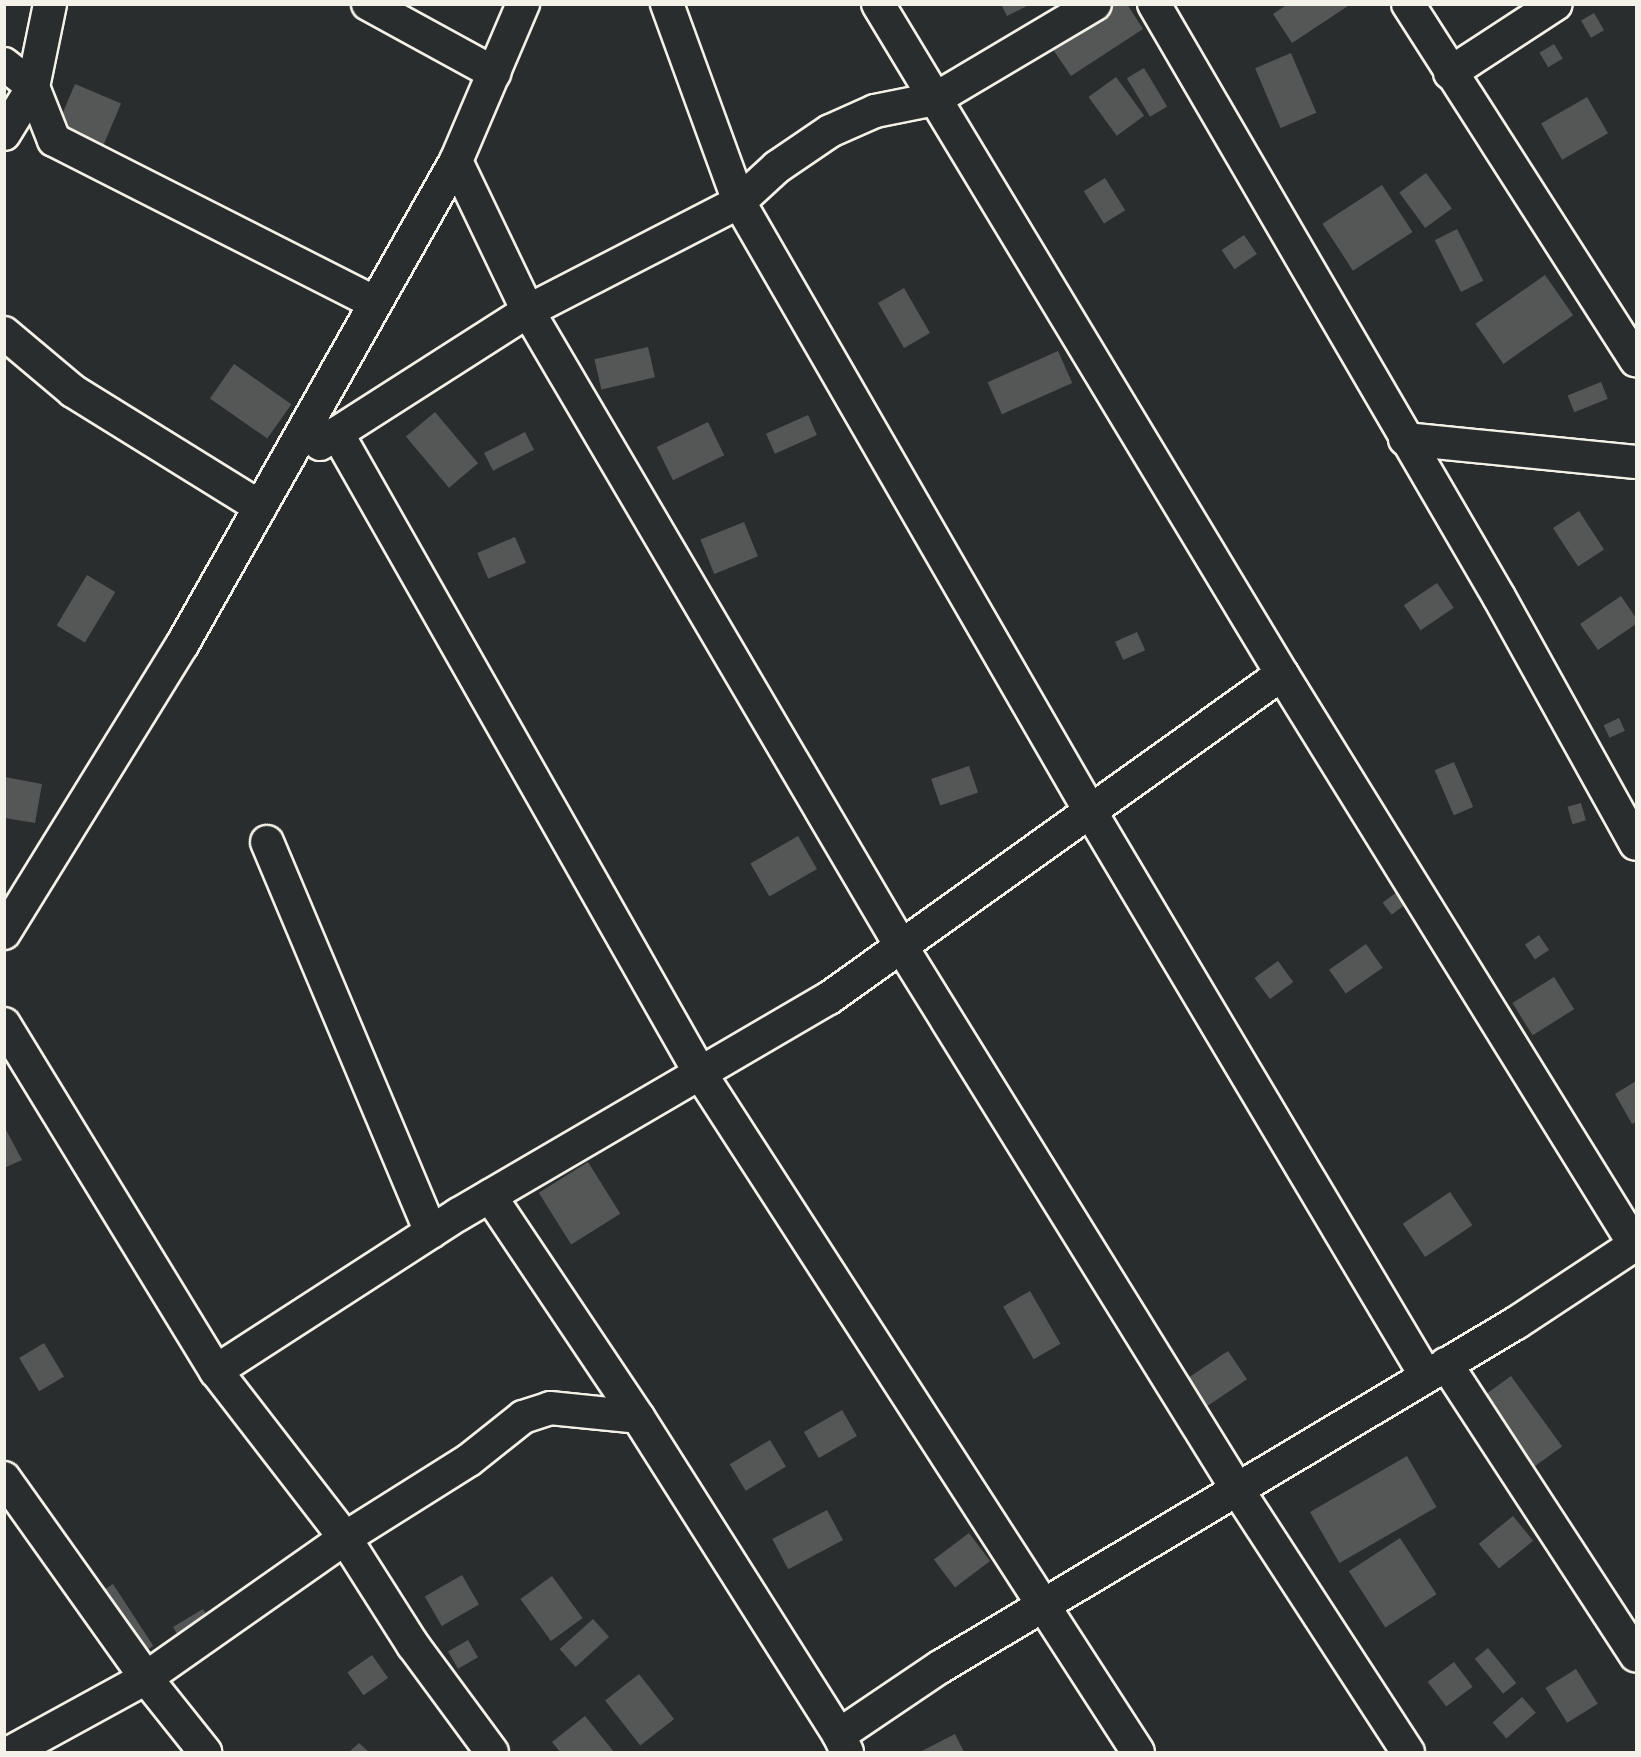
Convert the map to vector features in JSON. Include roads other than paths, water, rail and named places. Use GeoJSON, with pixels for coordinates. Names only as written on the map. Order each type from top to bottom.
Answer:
{"type":"FeatureCollection","features":[{"type":"Feature","properties":{"kind":"street"},"geometry":{"type":"LineString","coordinates":[[4,134],[33,87],[50,4]]}},
{"type":"Feature","properties":{"kind":"street"},"geometry":{"type":"LineString","coordinates":[[368,4],[494,73]]}},
{"type":"Feature","properties":{"kind":"street"},"geometry":{"type":"LineString","coordinates":[[4,933],[182,645],[456,161],[523,4]]}},
{"type":"Feature","properties":{"kind":"street"},"geometry":{"type":"LineString","coordinates":[[667,4],[739,202],[1090,811],[1436,1370],[1636,1655]]}},
{"type":"Feature","properties":{"kind":"street"},"geometry":{"type":"LineString","coordinates":[[490,1196],[638,1417],[843,1744],[940,1667],[1436,1370],[1636,1245],[1282,674],[878,4]]}},
{"type":"Feature","properties":{"kind":"street"},"geometry":{"type":"LineString","coordinates":[[281,470],[528,311],[739,202],[777,166],[830,131],[875,111],[935,99],[1095,4]]}},
{"type":"Feature","properties":{"kind":"street"},"geometry":{"type":"LineString","coordinates":[[1154,4],[1406,439],[1636,844]]}},
{"type":"Feature","properties":{"kind":"street"},"geometry":{"type":"LineString","coordinates":[[1408,4],[1450,73],[1636,360]]}},
{"type":"Feature","properties":{"kind":"street"},"geometry":{"type":"LineString","coordinates":[[1450,73],[1556,4]]}},
{"type":"Feature","properties":{"kind":"street"},"geometry":{"type":"LineString","coordinates":[[4,64],[33,87],[54,140],[375,303]]}},
{"type":"Feature","properties":{"kind":"street"},"geometry":{"type":"LineString","coordinates":[[456,161],[528,311],[901,946],[1237,1489],[1408,1752]]}},
{"type":"Feature","properties":{"kind":"street"},"geometry":{"type":"LineString","coordinates":[[4,333],[73,391],[260,507]]}},
{"type":"Feature","properties":{"kind":"street"},"geometry":{"type":"LineString","coordinates":[[337,433],[700,1073],[1138,1752]]}},
{"type":"Feature","properties":{"kind":"street"},"geometry":{"type":"LineString","coordinates":[[1406,439],[1636,462]]}},
{"type":"Feature","properties":{"kind":"street"},"geometry":{"type":"LineString","coordinates":[[216,1371],[490,1196],[829,998],[1282,674]]}},
{"type":"Feature","properties":{"kind":"street"},"geometry":{"type":"LineString","coordinates":[[267,842],[432,1232]]}},
{"type":"Feature","properties":{"kind":"street"},"geometry":{"type":"LineString","coordinates":[[4,1024],[216,1371],[345,1538],[413,1645],[492,1752]]}},
{"type":"Feature","properties":{"kind":"street"},"geometry":{"type":"LineString","coordinates":[[11,1752],[146,1678],[345,1538],[469,1460],[523,1418],[550,1408],[638,1417]]}},
{"type":"Feature","properties":{"kind":"street"},"geometry":{"type":"LineString","coordinates":[[4,1478],[146,1678],[205,1752]]}}]}
